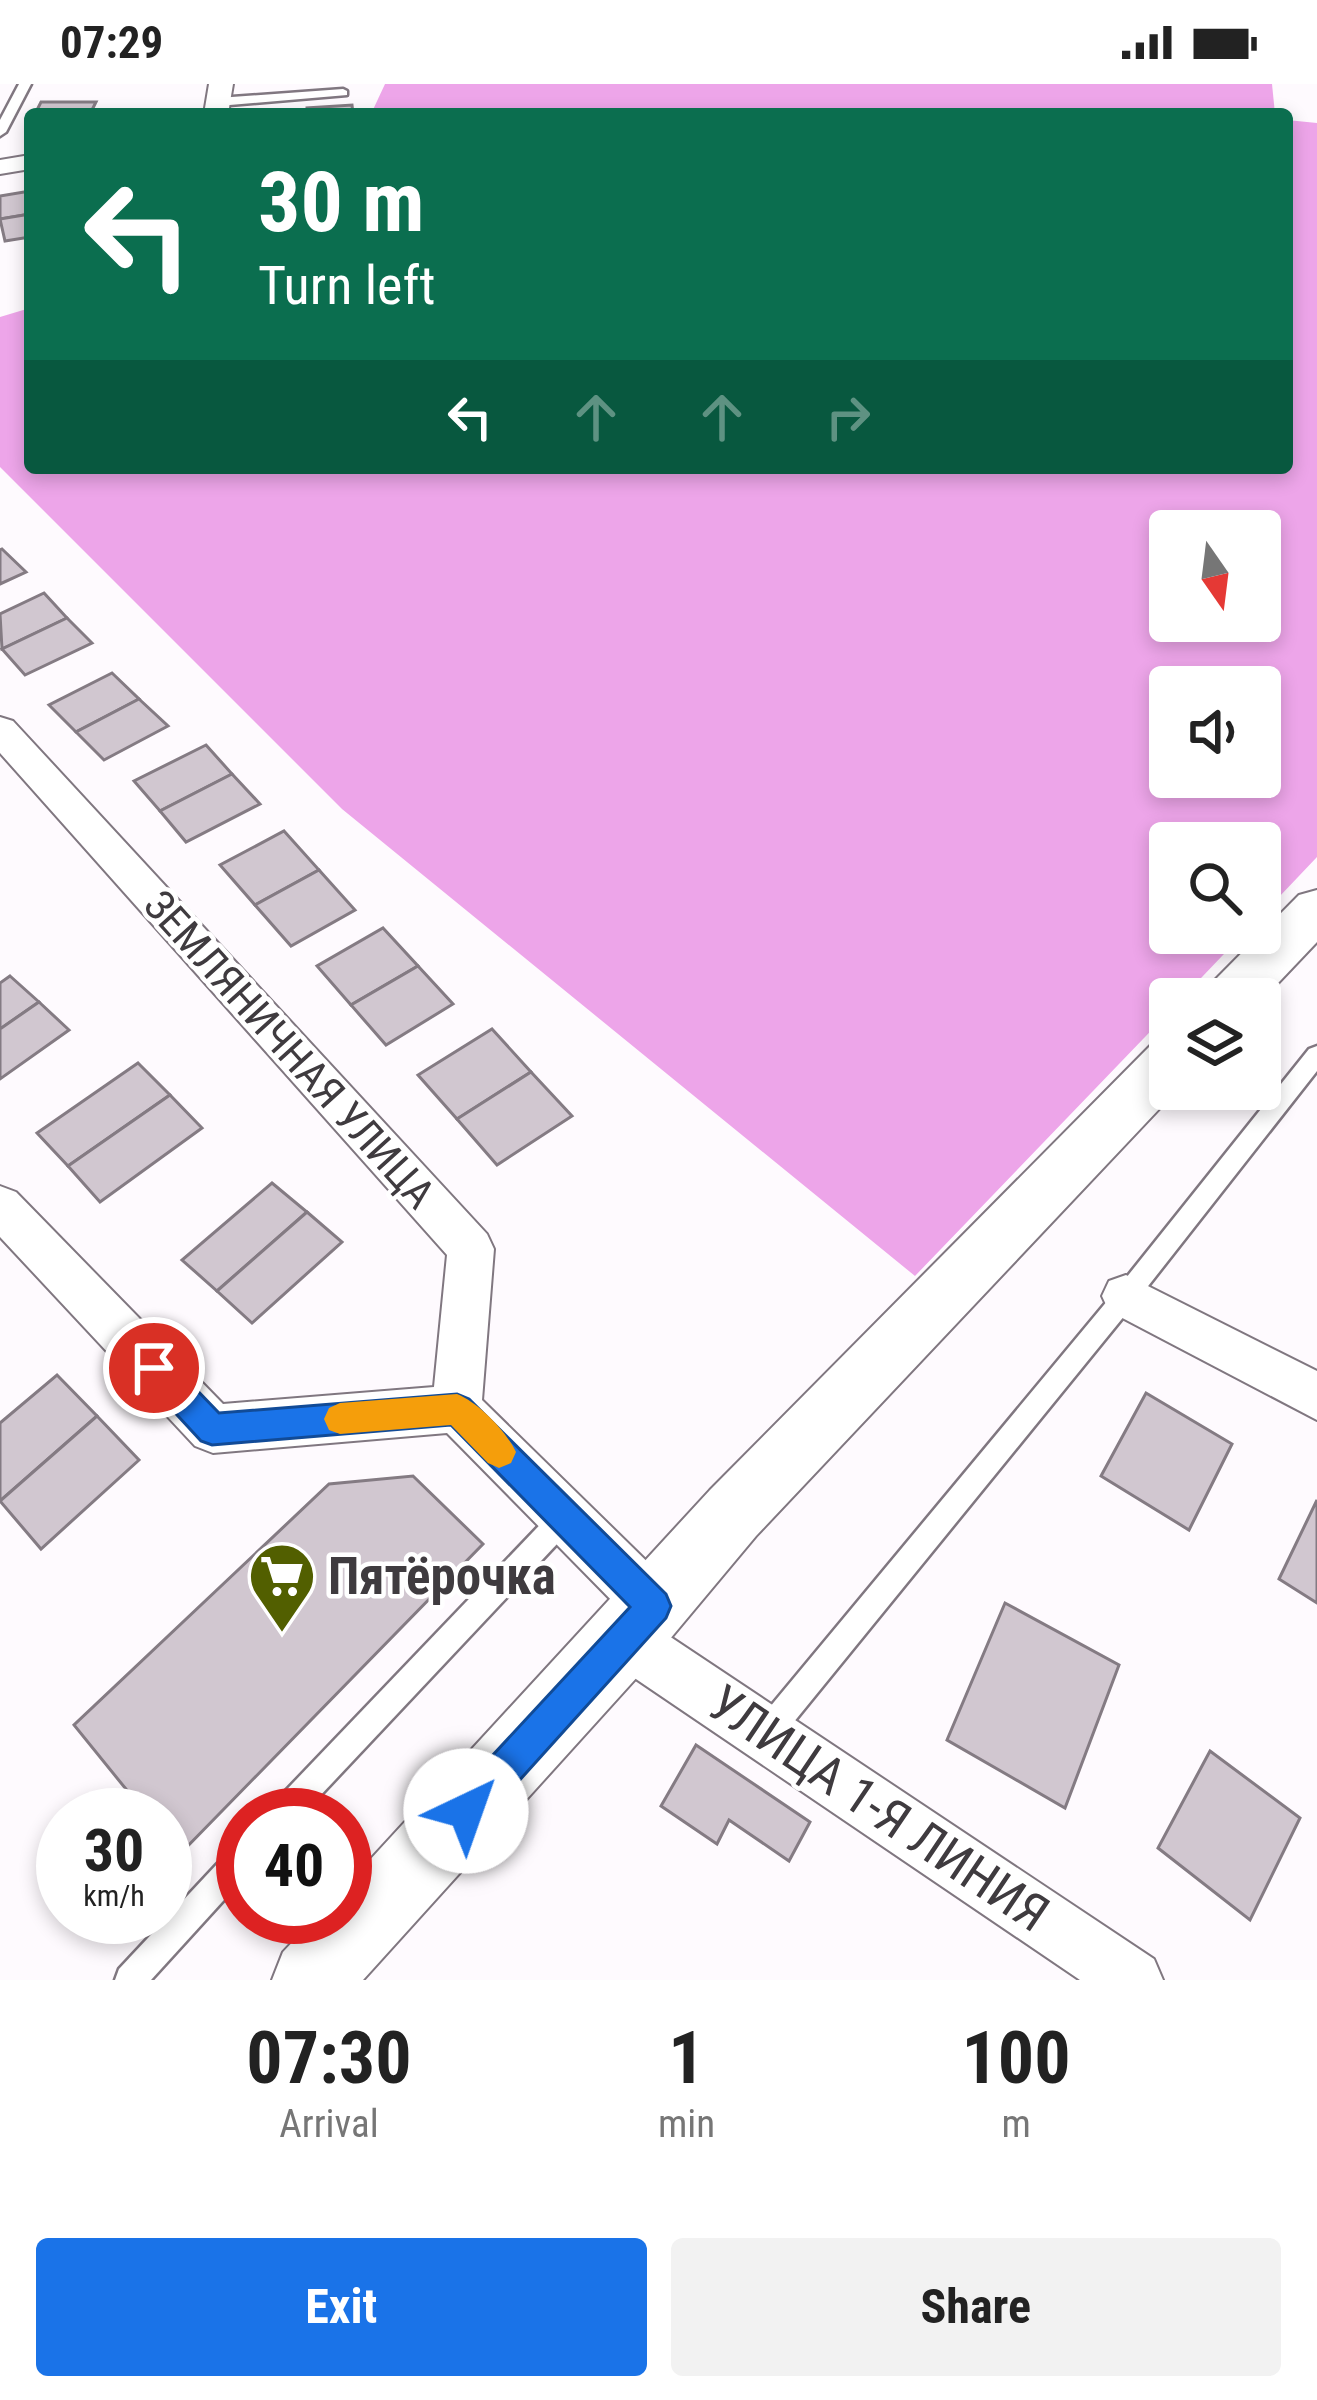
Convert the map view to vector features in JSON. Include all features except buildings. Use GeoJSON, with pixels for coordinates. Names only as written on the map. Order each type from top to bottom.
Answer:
{"type":"FeatureCollection","features":[{"type":"Feature","properties":{"kind":"street","name":"ЗЕМЛЯНИЧНАЯ УЛИЦА"},"geometry":{"type":"LineString","coordinates":[[0,730],[471,1249],[457,1409]]}},
{"type":"Feature","properties":{"kind":"street"},"geometry":{"type":"LineString","coordinates":[[1250,978],[1317,909]]}},
{"type":"Feature","properties":{"kind":"street"},"geometry":{"type":"LineString","coordinates":[[311,1980],[639,1623],[733,1513],[1149,1083]]}},
{"type":"Feature","properties":{"kind":"street"},"geometry":{"type":"LineString","coordinates":[[0,1206],[212,1430],[457,1409]]}},
{"type":"Feature","properties":{"kind":"street"},"geometry":{"type":"LineString","coordinates":[[1126,1296],[1317,1397]]}},
{"type":"Feature","properties":{"kind":"street","name":"УЛИЦА 1-Я ЛИНИЯ"},"geometry":{"type":"LineString","coordinates":[[457,1409],[564,1519],[639,1623],[770,1729],[965,1869],[1133,1980]]}},
{"type":"Feature","properties":{"kind":"lane"},"geometry":{"type":"LineString","coordinates":[[0,131],[25,84]]}},
{"type":"Feature","properties":{"kind":"lane"},"geometry":{"type":"LineString","coordinates":[[218,100],[343,93]]}},
{"type":"Feature","properties":{"kind":"lane"},"geometry":{"type":"LineString","coordinates":[[770,1729],[1317,1055]]}},
{"type":"Feature","properties":{"kind":"lane"},"geometry":{"type":"LineString","coordinates":[[308,1788],[564,1519]]}},
{"type":"Feature","properties":{"kind":"lane"},"geometry":{"type":"LineString","coordinates":[[130,1980],[216,1886]]}},
{"type":"Feature","properties":{"kind":"shaded area"},"geometry":{"type":"Polygon","coordinates":[[[385,84],[1272,84],[1274,108],[374,108],[385,84]]]}},
{"type":"Feature","properties":{"kind":"shaded area"},"geometry":{"type":"Polygon","coordinates":[[[1293,121],[1317,123],[1317,857],[1281,895],[1281,822],[1149,822],[1149,954],[1224,954],[1201,978],[1149,978],[1149,1033],[915,1276],[342,809],[0,467],[0,317],[24,310],[24,474],[1293,474],[1293,121]]]}},
{"type":"Feature","properties":{"kind":"slow traffic"},"geometry":{"type":"LineString","coordinates":[[340,1419],[457,1409],[499,1452]]}},
{"type":"Feature","properties":{"kind":"place","name":"Пятёрочка"},"geometry":{"type":"Point","coordinates":[282,1635]}},
{"type":"Feature","properties":{"kind":"route"},"geometry":{"type":"LineString","coordinates":[[154,1368],[212,1430],[457,1409],[654,1606],[466,1811]]}}]}
